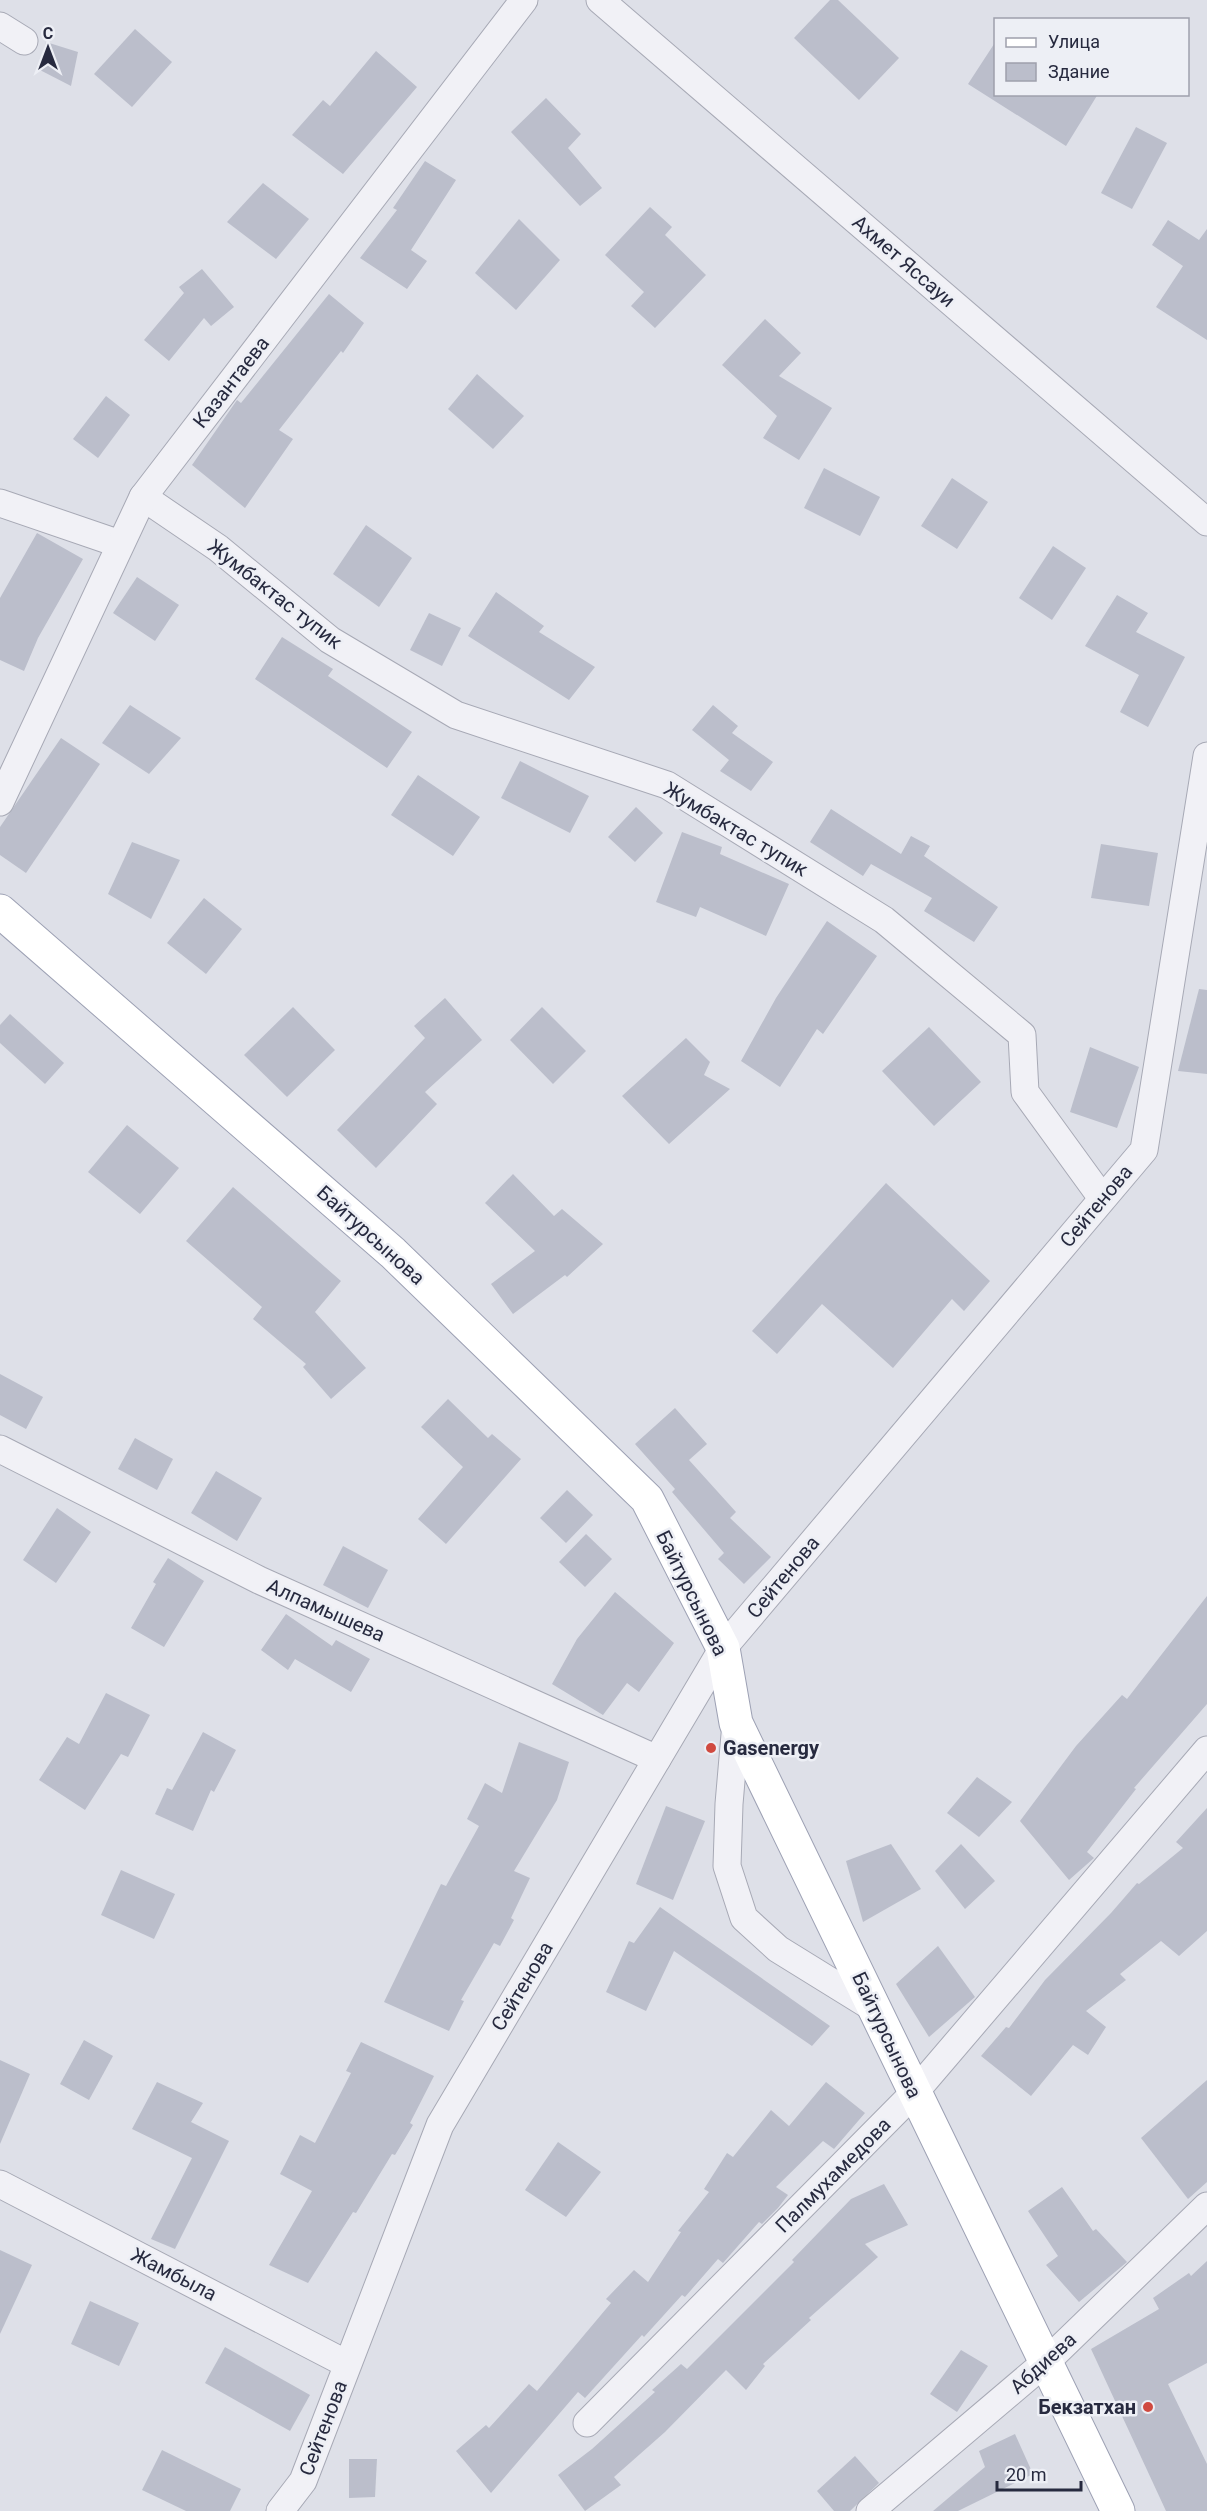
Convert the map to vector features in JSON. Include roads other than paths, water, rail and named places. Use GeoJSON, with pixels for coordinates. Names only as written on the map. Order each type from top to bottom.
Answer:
{"type":"FeatureCollection","features":[{"type":"Feature","properties":{"kind":"main road","name":"Байтурсынова"},"geometry":{"type":"LineString","coordinates":[[0,911],[393,1253],[647,1499],[723,1648],[736,1723],[1118,2511]]}},
{"type":"Feature","properties":{"kind":"street","name":"Казантаева"},"geometry":{"type":"LineString","coordinates":[[0,802],[143,496],[524,0]]}},
{"type":"Feature","properties":{"kind":"street","name":"Ахмет Яссауи"},"geometry":{"type":"LineString","coordinates":[[600,0],[1207,522]]}},
{"type":"Feature","properties":{"kind":"street"},"geometry":{"type":"LineString","coordinates":[[0,26],[24,41]]}},
{"type":"Feature","properties":{"kind":"street","name":"Жумбактас тупик"},"geometry":{"type":"LineString","coordinates":[[143,496],[218,548],[330,640],[456,715],[667,785],[884,920],[1022,1035],[1025,1092],[1102,1198]]}},
{"type":"Feature","properties":{"kind":"street"},"geometry":{"type":"LineString","coordinates":[[0,503],[120,544]]}},
{"type":"Feature","properties":{"kind":"street","name":"Сейтенова"},"geometry":{"type":"LineString","coordinates":[[280,2511],[303,2481],[440,2125],[723,1648],[1143,1150],[1207,756]]}},
{"type":"Feature","properties":{"kind":"street","name":"Алпамышева"},"geometry":{"type":"LineString","coordinates":[[0,1449],[259,1580],[657,1759]]}},
{"type":"Feature","properties":{"kind":"street"},"geometry":{"type":"LineString","coordinates":[[736,1723],[729,1804],[728,1866],[744,1918],[778,1949],[875,2009]]}},
{"type":"Feature","properties":{"kind":"street","name":"Палмухамедова"},"geometry":{"type":"LineString","coordinates":[[587,2423],[914,2093],[1207,1750]]}},
{"type":"Feature","properties":{"kind":"street","name":"Жамбыла"},"geometry":{"type":"LineString","coordinates":[[0,2184],[347,2364]]}},
{"type":"Feature","properties":{"kind":"street","name":"Абдиева"},"geometry":{"type":"LineString","coordinates":[[870,2511],[1047,2361],[1207,2206]]}},
{"type":"Feature","properties":{"kind":"place","name":"Gasenergy"},"geometry":{"type":"Point","coordinates":[711,1748]}},
{"type":"Feature","properties":{"kind":"place","name":"Бекзатхан"},"geometry":{"type":"Point","coordinates":[1148,2407]}}]}
